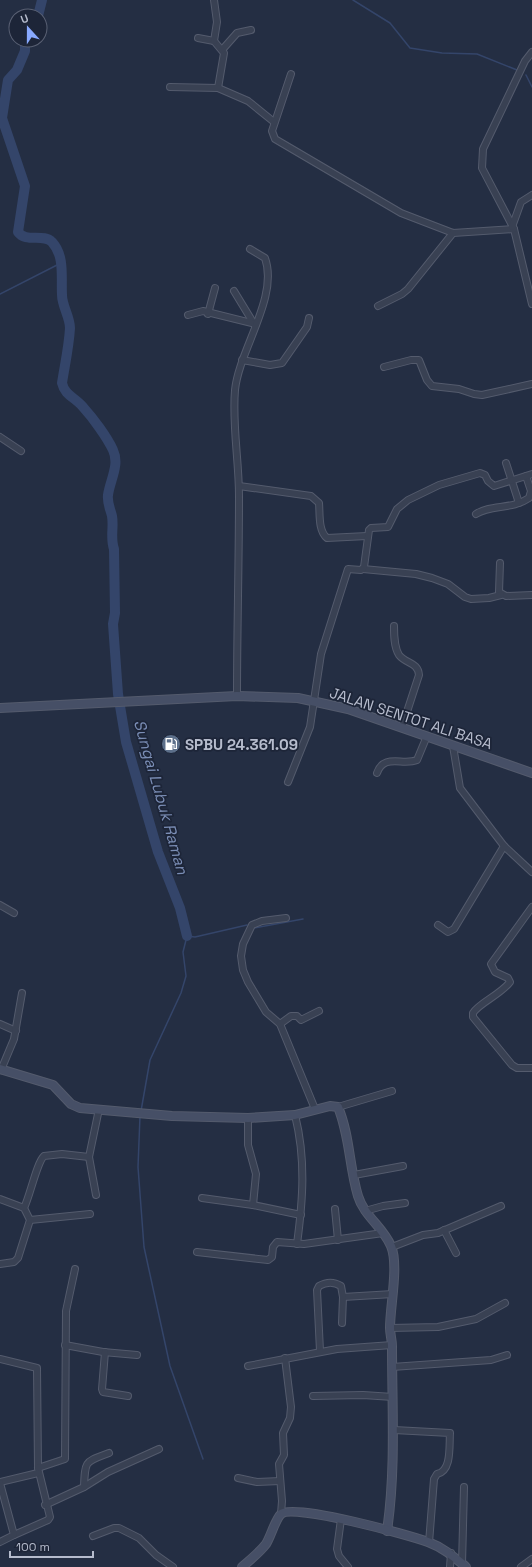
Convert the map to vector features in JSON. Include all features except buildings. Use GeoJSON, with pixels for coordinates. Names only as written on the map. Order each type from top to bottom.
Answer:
{"type":"FeatureCollection","features":[{"type":"Feature","properties":{"kind":"street"},"geometry":{"type":"LineString","coordinates":[[214,0],[217,22],[214,41]]}},
{"type":"Feature","properties":{"kind":"street"},"geometry":{"type":"LineString","coordinates":[[222,50],[237,32],[251,30]]}},
{"type":"Feature","properties":{"kind":"street"},"geometry":{"type":"LineString","coordinates":[[198,38],[214,41],[222,50],[224,55],[218,88]]}},
{"type":"Feature","properties":{"kind":"street"},"geometry":{"type":"LineString","coordinates":[[532,52],[525,61],[483,149],[482,156],[482,168],[513,228],[532,304]]}},
{"type":"Feature","properties":{"kind":"street"},"geometry":{"type":"LineString","coordinates":[[291,74],[274,122],[272,133],[279,142],[401,213],[453,233],[513,228]]}},
{"type":"Feature","properties":{"kind":"street"},"geometry":{"type":"LineString","coordinates":[[170,87],[218,88],[248,101],[274,122]]}},
{"type":"Feature","properties":{"kind":"street"},"geometry":{"type":"LineString","coordinates":[[513,228],[521,202],[532,195]]}},
{"type":"Feature","properties":{"kind":"street"},"geometry":{"type":"LineString","coordinates":[[378,306],[408,289],[453,233]]}},
{"type":"Feature","properties":{"kind":"street"},"geometry":{"type":"LineString","coordinates":[[237,696],[239,486],[234,425],[235,389],[242,360],[261,312],[268,275],[265,258],[250,249]]}},
{"type":"Feature","properties":{"kind":"street"},"geometry":{"type":"LineString","coordinates":[[208,314],[215,288]]}},
{"type":"Feature","properties":{"kind":"street"},"geometry":{"type":"LineString","coordinates":[[234,291],[255,324]]}},
{"type":"Feature","properties":{"kind":"street"},"geometry":{"type":"LineString","coordinates":[[188,315],[200,311],[255,324]]}},
{"type":"Feature","properties":{"kind":"street"},"geometry":{"type":"LineString","coordinates":[[242,360],[270,365],[282,363],[307,327],[309,318]]}},
{"type":"Feature","properties":{"kind":"street"},"geometry":{"type":"LineString","coordinates":[[384,367],[418,359],[427,380],[432,386],[459,389],[474,394],[487,394],[532,384]]}},
{"type":"Feature","properties":{"kind":"street"},"geometry":{"type":"LineString","coordinates":[[0,437],[21,451]]}},
{"type":"Feature","properties":{"kind":"street"},"geometry":{"type":"LineString","coordinates":[[506,464],[519,503]]}},
{"type":"Feature","properties":{"kind":"street"},"geometry":{"type":"LineString","coordinates":[[363,569],[367,536],[370,529],[389,526],[401,504],[440,485],[480,473],[485,475],[488,481],[494,486],[529,475],[531,494],[519,503],[502,508],[485,509],[476,514]]}},
{"type":"Feature","properties":{"kind":"street"},"geometry":{"type":"LineString","coordinates":[[239,486],[311,496],[318,503],[322,531],[325,537],[367,536]]}},
{"type":"Feature","properties":{"kind":"street"},"geometry":{"type":"LineString","coordinates":[[500,563],[498,590],[502,595]]}},
{"type":"Feature","properties":{"kind":"street"},"geometry":{"type":"LineString","coordinates":[[288,782],[310,727],[321,654],[344,576],[349,569],[416,574],[448,584],[465,597],[471,599],[489,598],[502,595],[532,595]]}},
{"type":"Feature","properties":{"kind":"street"},"geometry":{"type":"LineString","coordinates":[[394,626],[398,653],[403,658],[415,665],[419,674],[402,727]]}},
{"type":"Feature","properties":{"kind":"street","name":"JALAN SENTOT ALI BASA"},"geometry":{"type":"LineString","coordinates":[[0,705],[4,704],[4,708],[237,696],[298,698],[348,709],[532,774]]}},
{"type":"Feature","properties":{"kind":"street"},"geometry":{"type":"LineString","coordinates":[[377,774],[381,766],[388,762],[417,760],[426,736]]}},
{"type":"Feature","properties":{"kind":"street"},"geometry":{"type":"LineString","coordinates":[[453,746],[460,788],[504,846],[532,872]]}},
{"type":"Feature","properties":{"kind":"street"},"geometry":{"type":"LineString","coordinates":[[438,925],[448,932],[454,929],[504,846]]}},
{"type":"Feature","properties":{"kind":"street"},"geometry":{"type":"LineString","coordinates":[[0,905],[14,913]]}},
{"type":"Feature","properties":{"kind":"street"},"geometry":{"type":"LineString","coordinates":[[532,907],[491,964],[495,972],[508,978],[510,982],[495,997],[475,1009],[473,1013],[473,1017],[512,1065],[517,1068],[532,1068]]}},
{"type":"Feature","properties":{"kind":"street"},"geometry":{"type":"LineString","coordinates":[[286,918],[252,925],[243,944],[241,956],[243,970],[248,982],[266,1012],[280,1024],[315,1109]]}},
{"type":"Feature","properties":{"kind":"street"},"geometry":{"type":"LineString","coordinates":[[22,993],[14,1039],[1,1070],[53,1085],[75,1107],[172,1116],[248,1118],[295,1115],[330,1106],[338,1107],[392,1091]]}},
{"type":"Feature","properties":{"kind":"street"},"geometry":{"type":"LineString","coordinates":[[280,1024],[291,1016],[297,1016],[301,1020],[319,1011]]}},
{"type":"Feature","properties":{"kind":"street"},"geometry":{"type":"LineString","coordinates":[[0,1024],[16,1031]]}},
{"type":"Feature","properties":{"kind":"street"},"geometry":{"type":"LineString","coordinates":[[338,1107],[346,1124],[358,1196],[365,1211],[383,1233],[392,1247],[394,1265],[390,1328],[392,1345],[394,1430],[392,1495],[387,1531]]}},
{"type":"Feature","properties":{"kind":"street"},"geometry":{"type":"LineString","coordinates":[[96,1195],[89,1157],[99,1109]]}},
{"type":"Feature","properties":{"kind":"street"},"geometry":{"type":"LineString","coordinates":[[295,1115],[302,1141],[303,1181],[301,1215],[296,1244]]}},
{"type":"Feature","properties":{"kind":"street"},"geometry":{"type":"LineString","coordinates":[[248,1118],[248,1145],[256,1174],[253,1205]]}},
{"type":"Feature","properties":{"kind":"street"},"geometry":{"type":"LineString","coordinates":[[24,1208],[30,1194],[39,1162],[44,1156],[62,1154],[89,1157]]}},
{"type":"Feature","properties":{"kind":"street"},"geometry":{"type":"LineString","coordinates":[[354,1175],[403,1166]]}},
{"type":"Feature","properties":{"kind":"street"},"geometry":{"type":"LineString","coordinates":[[202,1198],[253,1205],[301,1215]]}},
{"type":"Feature","properties":{"kind":"street"},"geometry":{"type":"LineString","coordinates":[[0,1199],[24,1208],[30,1220],[18,1258],[14,1262],[0,1264]]}},
{"type":"Feature","properties":{"kind":"street"},"geometry":{"type":"LineString","coordinates":[[365,1211],[383,1206],[404,1203]]}},
{"type":"Feature","properties":{"kind":"street"},"geometry":{"type":"LineString","coordinates":[[392,1247],[444,1230],[501,1206]]}},
{"type":"Feature","properties":{"kind":"street"},"geometry":{"type":"LineString","coordinates":[[335,1209],[338,1240]]}},
{"type":"Feature","properties":{"kind":"street"},"geometry":{"type":"LineString","coordinates":[[30,1220],[90,1214]]}},
{"type":"Feature","properties":{"kind":"street"},"geometry":{"type":"LineString","coordinates":[[444,1230],[456,1253]]}},
{"type":"Feature","properties":{"kind":"street"},"geometry":{"type":"LineString","coordinates":[[197,1252],[268,1260],[271,1258],[273,1247],[277,1242],[296,1244],[338,1240],[383,1233]]}},
{"type":"Feature","properties":{"kind":"street"},"geometry":{"type":"LineString","coordinates":[[14,1535],[0,1483],[38,1471],[65,1459],[66,1310],[75,1269]]}},
{"type":"Feature","properties":{"kind":"street"},"geometry":{"type":"LineString","coordinates":[[320,1351],[319,1286],[326,1283],[336,1283],[341,1286],[343,1297],[342,1323]]}},
{"type":"Feature","properties":{"kind":"street"},"geometry":{"type":"LineString","coordinates":[[343,1297],[393,1294]]}},
{"type":"Feature","properties":{"kind":"street"},"geometry":{"type":"LineString","coordinates":[[390,1328],[438,1327],[481,1317],[505,1303]]}},
{"type":"Feature","properties":{"kind":"street"},"geometry":{"type":"LineString","coordinates":[[66,1345],[105,1352],[137,1355]]}},
{"type":"Feature","properties":{"kind":"street"},"geometry":{"type":"LineString","coordinates":[[248,1366],[320,1351],[392,1345]]}},
{"type":"Feature","properties":{"kind":"street"},"geometry":{"type":"LineString","coordinates":[[105,1352],[103,1392],[128,1396]]}},
{"type":"Feature","properties":{"kind":"street"},"geometry":{"type":"LineString","coordinates":[[392,1367],[491,1360],[508,1355]]}},
{"type":"Feature","properties":{"kind":"street"},"geometry":{"type":"LineString","coordinates":[[242,1567],[266,1544],[281,1514],[282,1501],[279,1464],[284,1455],[283,1433],[290,1418],[291,1406],[285,1358]]}},
{"type":"Feature","properties":{"kind":"street"},"geometry":{"type":"LineString","coordinates":[[0,1359],[37,1368],[38,1471],[45,1505],[50,1517],[48,1520],[0,1542]]}},
{"type":"Feature","properties":{"kind":"street"},"geometry":{"type":"LineString","coordinates":[[312,1396],[363,1395],[393,1397]]}},
{"type":"Feature","properties":{"kind":"street"},"geometry":{"type":"LineString","coordinates":[[394,1430],[450,1433],[447,1467],[442,1473],[437,1474],[434,1479],[429,1542]]}},
{"type":"Feature","properties":{"kind":"street"},"geometry":{"type":"LineString","coordinates":[[45,1505],[84,1486],[108,1472],[159,1449]]}},
{"type":"Feature","properties":{"kind":"street"},"geometry":{"type":"LineString","coordinates":[[84,1486],[85,1467],[89,1461],[109,1453]]}},
{"type":"Feature","properties":{"kind":"street"},"geometry":{"type":"LineString","coordinates":[[238,1478],[257,1482],[280,1481]]}},
{"type":"Feature","properties":{"kind":"street"},"geometry":{"type":"LineString","coordinates":[[464,1488],[464,1565]]}},
{"type":"Feature","properties":{"kind":"street"},"geometry":{"type":"LineString","coordinates":[[281,1514],[287,1511],[296,1510],[341,1519],[429,1542],[451,1553],[464,1565]]}},
{"type":"Feature","properties":{"kind":"street"},"geometry":{"type":"LineString","coordinates":[[341,1519],[337,1549],[339,1556],[348,1567]]}},
{"type":"Feature","properties":{"kind":"street"},"geometry":{"type":"LineString","coordinates":[[93,1536],[114,1528],[118,1528],[139,1538],[156,1555],[173,1567]]}},
{"type":"Feature","properties":{"kind":"street"},"geometry":{"type":"LineString","coordinates":[[450,1567],[451,1553]]}},
{"type":"Feature","properties":{"kind":"street"},"geometry":{"type":"LineString","coordinates":[[521,1567],[532,1559]]}},
{"type":"Feature","properties":{"kind":"waterway","name":"Sungai Lubuk Raman"},"geometry":{"type":"LineString","coordinates":[[40,8],[42,0]]}},
{"type":"Feature","properties":{"kind":"waterway"},"geometry":{"type":"LineString","coordinates":[[353,0],[390,23],[410,48],[442,53],[477,54],[517,70]]}},
{"type":"Feature","properties":{"kind":"waterway","name":"Sungai Lubuk Raman"},"geometry":{"type":"LineString","coordinates":[[25,48],[17,70],[8,80],[2,118],[25,186],[18,232],[25,237],[48,239],[52,242],[59,254],[62,267],[62,299],[70,328],[62,383],[63,387],[65,391],[80,404],[100,428],[115,456],[115,467],[109,489],[108,503],[113,524],[112,541],[114,549],[115,613],[113,624],[118,694],[126,742],[158,852],[180,908],[187,936]]}},
{"type":"Feature","properties":{"kind":"waterway"},"geometry":{"type":"LineString","coordinates":[[526,75],[532,87]]}},
{"type":"Feature","properties":{"kind":"waterway"},"geometry":{"type":"LineString","coordinates":[[0,294],[61,263]]}},
{"type":"Feature","properties":{"kind":"waterway"},"geometry":{"type":"LineString","coordinates":[[254,928],[303,919]]}},
{"type":"Feature","properties":{"kind":"waterway","name":"Sungai Lubuk Raman"},"geometry":{"type":"LineString","coordinates":[[141,1111],[150,1060],[181,993],[186,976],[183,952],[187,936],[195,937],[247,925]]}},
{"type":"Feature","properties":{"kind":"waterway","name":"Sungai Lubuk Raman"},"geometry":{"type":"LineString","coordinates":[[140,1116],[138,1167],[144,1247],[170,1366],[203,1459]]}},
{"type":"Feature","properties":{"kind":"place","name":"SPBU 24.361.09"},"geometry":{"type":"Point","coordinates":[171,744]}}]}
